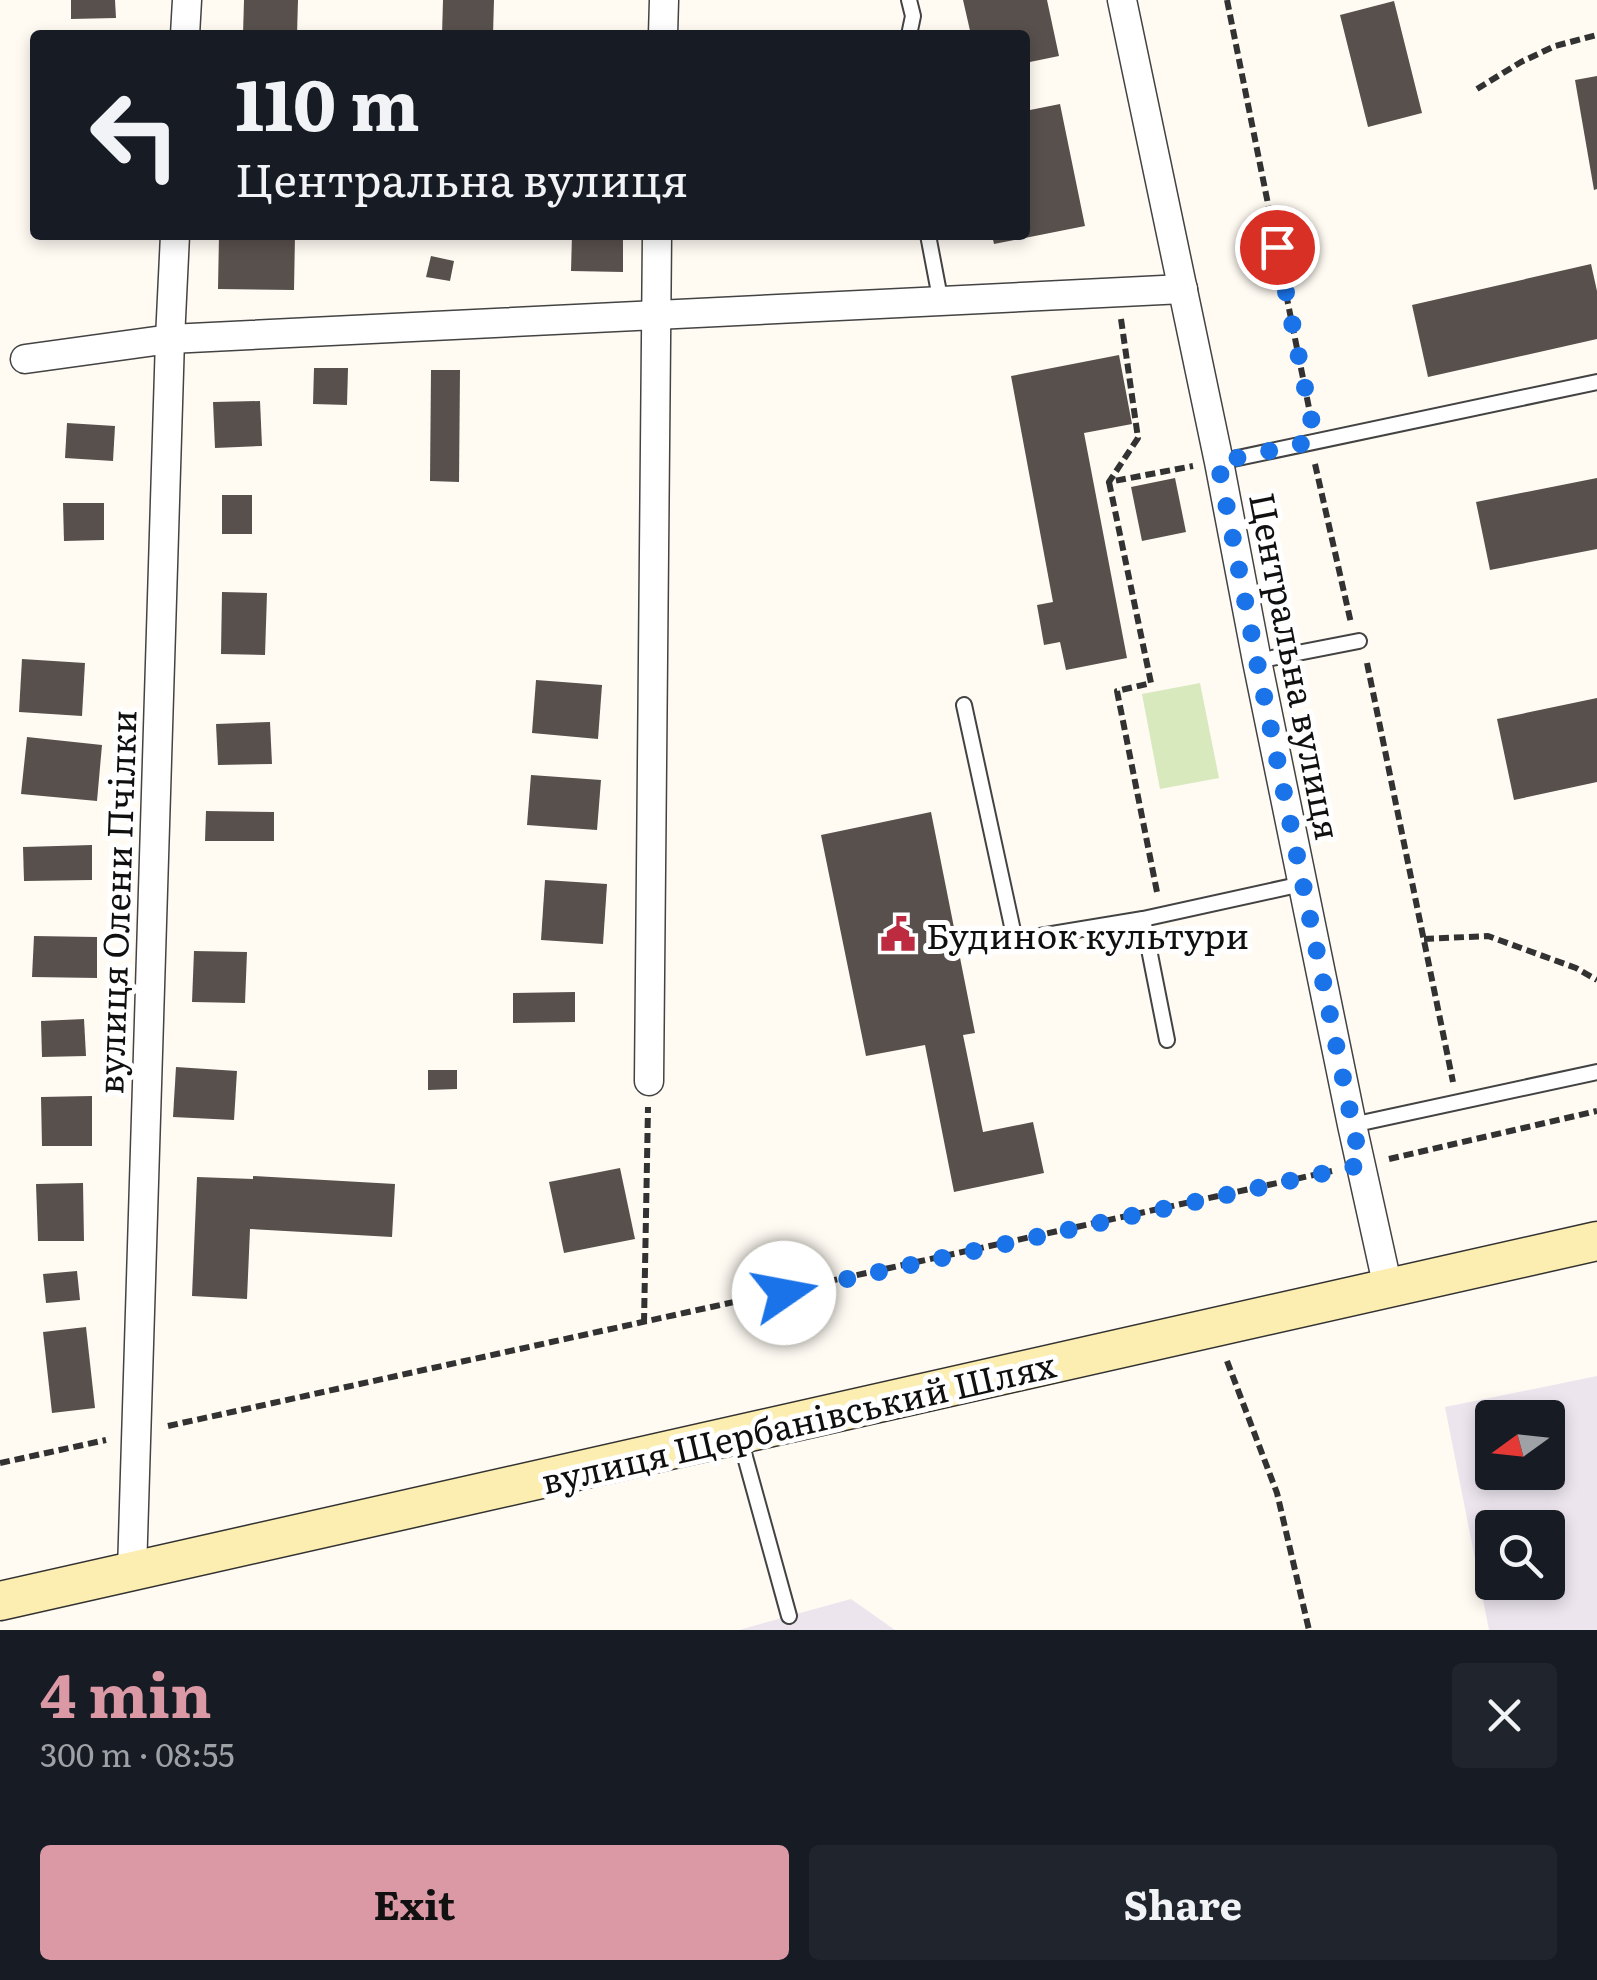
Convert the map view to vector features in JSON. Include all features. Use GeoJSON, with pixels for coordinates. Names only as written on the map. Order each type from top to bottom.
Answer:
{"type":"FeatureCollection","features":[{"type":"Feature","properties":{"kind":"main road","name":"вулиця Щербанівський Шлях"},"geometry":{"type":"LineString","coordinates":[[0,1601],[1597,1241]]}},
{"type":"Feature","properties":{"kind":"street"},"geometry":{"type":"LineString","coordinates":[[185,30],[187,0]]}},
{"type":"Feature","properties":{"kind":"street"},"geometry":{"type":"LineString","coordinates":[[663,30],[664,0]]}},
{"type":"Feature","properties":{"kind":"street","name":"Центральна вулиця"},"geometry":{"type":"LineString","coordinates":[[1122,0],[1388,1288]]}},
{"type":"Feature","properties":{"kind":"street","name":"вулиця Олени Пчілки"},"geometry":{"type":"LineString","coordinates":[[132,1571],[175,240]]}},
{"type":"Feature","properties":{"kind":"street"},"geometry":{"type":"LineString","coordinates":[[649,1081],[657,240]]}},
{"type":"Feature","properties":{"kind":"street"},"geometry":{"type":"LineString","coordinates":[[25,359],[170,339],[1183,289]]}},
{"type":"Feature","properties":{"kind":"lane"},"geometry":{"type":"LineString","coordinates":[[909,0],[913,16],[911,30]]}},
{"type":"Feature","properties":{"kind":"lane"},"geometry":{"type":"LineString","coordinates":[[929,240],[942,303]]}},
{"type":"Feature","properties":{"kind":"lane"},"geometry":{"type":"LineString","coordinates":[[1218,462],[1597,382]]}},
{"type":"Feature","properties":{"kind":"lane"},"geometry":{"type":"LineString","coordinates":[[1257,662],[1358,642]]}},
{"type":"Feature","properties":{"kind":"lane"},"geometry":{"type":"LineString","coordinates":[[964,705],[1015,940],[1302,884]]}},
{"type":"Feature","properties":{"kind":"lane"},"geometry":{"type":"LineString","coordinates":[[1143,918],[1167,1040]]}},
{"type":"Feature","properties":{"kind":"lane"},"geometry":{"type":"LineString","coordinates":[[1352,1125],[1597,1072]]}},
{"type":"Feature","properties":{"kind":"lane"},"geometry":{"type":"LineString","coordinates":[[738,1434],[789,1616]]}},
{"type":"Feature","properties":{"kind":"path"},"geometry":{"type":"LineString","coordinates":[[1227,0],[1313,428],[1310,442],[1358,654],[1366,656],[1457,1103]]}},
{"type":"Feature","properties":{"kind":"path"},"geometry":{"type":"LineString","coordinates":[[1477,90],[1555,46],[1597,35]]}},
{"type":"Feature","properties":{"kind":"path"},"geometry":{"type":"LineString","coordinates":[[1117,293],[1138,438],[1109,482],[1151,683],[1118,691],[1161,914]]}},
{"type":"Feature","properties":{"kind":"path"},"geometry":{"type":"LineString","coordinates":[[1109,482],[1218,462]]}},
{"type":"Feature","properties":{"kind":"path"},"geometry":{"type":"LineString","coordinates":[[1424,939],[1488,936],[1576,968],[1597,980]]}},
{"type":"Feature","properties":{"kind":"path"},"geometry":{"type":"LineString","coordinates":[[644,1323],[649,1081]]}},
{"type":"Feature","properties":{"kind":"path"},"geometry":{"type":"LineString","coordinates":[[0,1463],[1597,1111]]}},
{"type":"Feature","properties":{"kind":"path"},"geometry":{"type":"LineString","coordinates":[[1215,1327],[1278,1493],[1309,1630]]}},
{"type":"Feature","properties":{"kind":"shaded area"},"geometry":{"type":"Polygon","coordinates":[[[1597,1376],[1597,1630],[1489,1630],[1483,1600],[1565,1600],[1565,1510],[1475,1510],[1475,1559],[1445,1407],[1475,1401],[1475,1490],[1565,1490],[1565,1400],[1479,1400],[1597,1376]]]}},
{"type":"Feature","properties":{"kind":"shaded area"},"geometry":{"type":"Polygon","coordinates":[[[851,1599],[895,1630],[739,1630],[789,1616],[851,1599]]]}},
{"type":"Feature","properties":{"kind":"green space"},"geometry":{"type":"Polygon","coordinates":[[[1200,683],[1219,778],[1160,789],[1142,694],[1200,683]]]}},
{"type":"Feature","properties":{"kind":"building"},"geometry":{"type":"Polygon","coordinates":[[[71,0],[115,0],[116,18],[71,19],[71,0]]]}},
{"type":"Feature","properties":{"kind":"building"},"geometry":{"type":"Polygon","coordinates":[[[244,0],[298,0],[297,30],[243,30],[244,0]]]}},
{"type":"Feature","properties":{"kind":"building"},"geometry":{"type":"Polygon","coordinates":[[[443,0],[494,0],[493,30],[442,30],[443,0]]]}},
{"type":"Feature","properties":{"kind":"building"},"geometry":{"type":"Polygon","coordinates":[[[963,0],[1047,0],[1059,56],[1030,62],[1030,30],[970,30],[963,0]]]}},
{"type":"Feature","properties":{"kind":"building"},"geometry":{"type":"Polygon","coordinates":[[[1394,1],[1422,113],[1368,127],[1340,15],[1394,1]]]}},
{"type":"Feature","properties":{"kind":"building"},"geometry":{"type":"Polygon","coordinates":[[[1597,76],[1597,189],[1594,190],[1575,80],[1597,76]]]}},
{"type":"Feature","properties":{"kind":"building"},"geometry":{"type":"Polygon","coordinates":[[[1060,104],[1085,226],[1030,237],[1030,110],[1060,104]]]}},
{"type":"Feature","properties":{"kind":"building"},"geometry":{"type":"Polygon","coordinates":[[[219,240],[295,240],[294,290],[218,289],[219,240]]]}},
{"type":"Feature","properties":{"kind":"building"},"geometry":{"type":"Polygon","coordinates":[[[572,240],[623,240],[623,272],[571,271],[572,240]]]}},
{"type":"Feature","properties":{"kind":"building"},"geometry":{"type":"Polygon","coordinates":[[[431,256],[454,261],[450,281],[426,277],[431,256]]]}},
{"type":"Feature","properties":{"kind":"building"},"geometry":{"type":"Polygon","coordinates":[[[1591,264],[1597,291],[1597,339],[1428,377],[1412,305],[1591,264]]]}},
{"type":"Feature","properties":{"kind":"building"},"geometry":{"type":"Polygon","coordinates":[[[1119,355],[1132,424],[1084,433],[1127,658],[1066,670],[1060,642],[1044,645],[1037,605],[1053,602],[1011,376],[1119,355]]]}},
{"type":"Feature","properties":{"kind":"building"},"geometry":{"type":"Polygon","coordinates":[[[314,368],[348,368],[347,405],[313,404],[314,368]]]}},
{"type":"Feature","properties":{"kind":"building"},"geometry":{"type":"Polygon","coordinates":[[[431,370],[460,370],[459,482],[430,481],[431,370]]]}},
{"type":"Feature","properties":{"kind":"building"},"geometry":{"type":"Polygon","coordinates":[[[260,401],[262,446],[215,448],[213,402],[260,401]]]}},
{"type":"Feature","properties":{"kind":"building"},"geometry":{"type":"Polygon","coordinates":[[[67,423],[115,426],[113,461],[65,458],[67,423]]]}},
{"type":"Feature","properties":{"kind":"building"},"geometry":{"type":"Polygon","coordinates":[[[1175,478],[1186,532],[1142,541],[1131,487],[1175,478]]]}},
{"type":"Feature","properties":{"kind":"building"},"geometry":{"type":"Polygon","coordinates":[[[1597,478],[1597,549],[1490,570],[1476,502],[1597,478]]]}},
{"type":"Feature","properties":{"kind":"building"},"geometry":{"type":"Polygon","coordinates":[[[222,495],[252,495],[252,534],[222,534],[222,495]]]}},
{"type":"Feature","properties":{"kind":"building"},"geometry":{"type":"Polygon","coordinates":[[[63,503],[104,503],[104,540],[64,541],[63,503]]]}},
{"type":"Feature","properties":{"kind":"building"},"geometry":{"type":"Polygon","coordinates":[[[222,592],[267,593],[265,655],[221,654],[222,592]]]}},
{"type":"Feature","properties":{"kind":"building"},"geometry":{"type":"Polygon","coordinates":[[[22,659],[85,663],[82,716],[19,712],[22,659]]]}},
{"type":"Feature","properties":{"kind":"building"},"geometry":{"type":"Polygon","coordinates":[[[536,680],[602,685],[598,739],[532,733],[536,680]]]}},
{"type":"Feature","properties":{"kind":"building"},"geometry":{"type":"Polygon","coordinates":[[[1597,698],[1597,782],[1514,800],[1497,719],[1597,698]]]}},
{"type":"Feature","properties":{"kind":"building"},"geometry":{"type":"Polygon","coordinates":[[[270,722],[272,764],[218,765],[216,724],[270,722]]]}},
{"type":"Feature","properties":{"kind":"building"},"geometry":{"type":"Polygon","coordinates":[[[27,737],[102,745],[97,801],[21,794],[27,737]]]}},
{"type":"Feature","properties":{"kind":"building"},"geometry":{"type":"Polygon","coordinates":[[[531,775],[601,780],[597,830],[527,825],[531,775]]]}},
{"type":"Feature","properties":{"kind":"building"},"geometry":{"type":"Polygon","coordinates":[[[206,811],[274,812],[274,841],[205,841],[206,811]]]}},
{"type":"Feature","properties":{"kind":"building","name":"Будинок культури"},"geometry":{"type":"Polygon","coordinates":[[[931,812],[975,1033],[963,1035],[983,1132],[1033,1122],[1044,1173],[954,1192],[925,1045],[866,1056],[821,835],[931,812]]]}},
{"type":"Feature","properties":{"kind":"building"},"geometry":{"type":"Polygon","coordinates":[[[92,845],[92,880],[24,881],[23,847],[92,845]]]}},
{"type":"Feature","properties":{"kind":"building"},"geometry":{"type":"Polygon","coordinates":[[[545,880],[607,884],[603,944],[541,940],[545,880]]]}},
{"type":"Feature","properties":{"kind":"building"},"geometry":{"type":"Polygon","coordinates":[[[34,936],[97,937],[97,978],[32,977],[34,936]]]}},
{"type":"Feature","properties":{"kind":"building"},"geometry":{"type":"Polygon","coordinates":[[[194,951],[247,952],[245,1003],[192,1002],[194,951]]]}},
{"type":"Feature","properties":{"kind":"building"},"geometry":{"type":"Polygon","coordinates":[[[575,992],[575,1022],[513,1023],[513,993],[575,992]]]}},
{"type":"Feature","properties":{"kind":"building"},"geometry":{"type":"Polygon","coordinates":[[[84,1019],[86,1056],[42,1057],[41,1021],[84,1019]]]}},
{"type":"Feature","properties":{"kind":"building"},"geometry":{"type":"Polygon","coordinates":[[[176,1067],[237,1071],[234,1120],[173,1117],[176,1067]]]}},
{"type":"Feature","properties":{"kind":"building"},"geometry":{"type":"Polygon","coordinates":[[[428,1070],[457,1070],[457,1089],[428,1090],[428,1070]]]}},
{"type":"Feature","properties":{"kind":"building"},"geometry":{"type":"Polygon","coordinates":[[[92,1096],[92,1146],[42,1146],[41,1097],[92,1096]]]}},
{"type":"Feature","properties":{"kind":"building"},"geometry":{"type":"Polygon","coordinates":[[[620,1168],[635,1239],[564,1253],[549,1182],[620,1168]]]}},
{"type":"Feature","properties":{"kind":"building"},"geometry":{"type":"Polygon","coordinates":[[[197,1177],[395,1184],[392,1237],[250,1229],[247,1299],[192,1296],[197,1177]]]}},
{"type":"Feature","properties":{"kind":"building"},"geometry":{"type":"Polygon","coordinates":[[[83,1183],[84,1241],[38,1241],[36,1184],[83,1183]]]}},
{"type":"Feature","properties":{"kind":"building"},"geometry":{"type":"Polygon","coordinates":[[[77,1271],[80,1300],[46,1303],[43,1274],[77,1271]]]}},
{"type":"Feature","properties":{"kind":"building"},"geometry":{"type":"Polygon","coordinates":[[[86,1327],[95,1408],[52,1413],[43,1332],[86,1327]]]}},
{"type":"Feature","properties":{"kind":"place","name":"Будинок культури"},"geometry":{"type":"Point","coordinates":[898,934]}},
{"type":"Feature","properties":{"kind":"route"},"geometry":{"type":"LineString","coordinates":[[784,1293],[1361,1165],[1218,462],[1310,442],[1313,428],[1277,247]]}}]}
